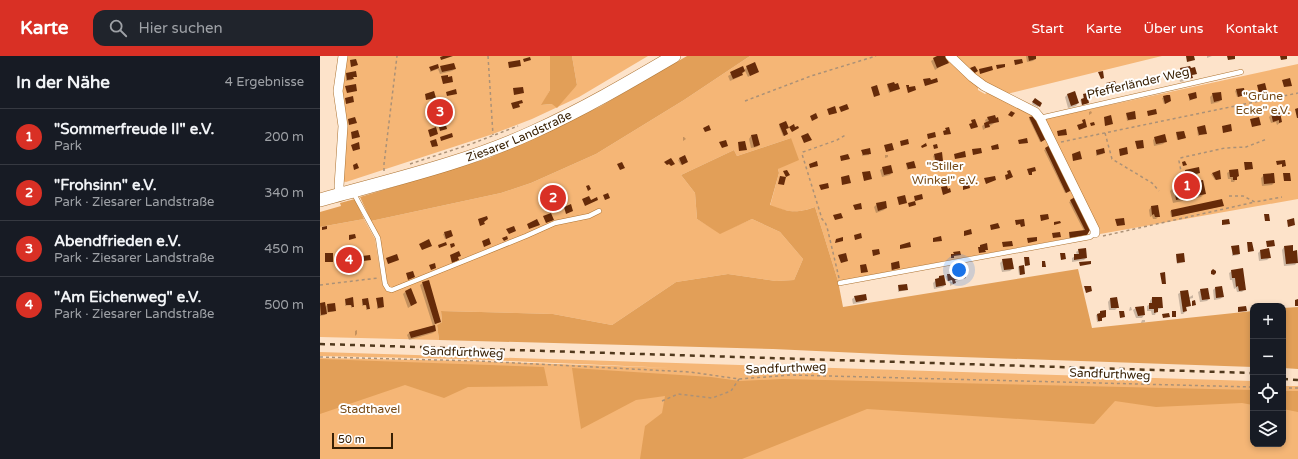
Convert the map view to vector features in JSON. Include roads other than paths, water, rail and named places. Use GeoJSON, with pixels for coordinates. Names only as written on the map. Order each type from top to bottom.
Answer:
{"type":"FeatureCollection","features":[{"type":"Feature","properties":{"kind":"main road","name":"Ziesarer Landstraße"},"geometry":{"type":"LineString","coordinates":[[320,200],[462,159],[495,141],[533,132],[596,100],[674,56]]}},
{"type":"Feature","properties":{"kind":"street"},"geometry":{"type":"LineString","coordinates":[[340,194],[339,186],[343,126],[338,91],[343,56]]}},
{"type":"Feature","properties":{"kind":"street"},"geometry":{"type":"LineString","coordinates":[[950,56],[984,86],[1035,112],[1040,118],[1097,235]]}},
{"type":"Feature","properties":{"kind":"lane","name":"Pfefferländer Weg"},"geometry":{"type":"LineString","coordinates":[[1040,118],[1241,72]]}},
{"type":"Feature","properties":{"kind":"lane"},"geometry":{"type":"LineString","coordinates":[[353,190],[378,238],[385,284],[392,290],[555,223],[589,216],[598,211]]}},
{"type":"Feature","properties":{"kind":"lane"},"geometry":{"type":"LineString","coordinates":[[840,283],[1097,235]]}},
{"type":"Feature","properties":{"kind":"railway"},"geometry":{"type":"LineString","coordinates":[[320,344],[1250,373]]}},
{"type":"Feature","properties":{"kind":"railway"},"geometry":{"type":"LineString","coordinates":[[1286,379],[1298,380]]}},
{"type":"Feature","properties":{"kind":"place","name":"Abendfrieden e.V."},"geometry":{"type":"Point","coordinates":[440,112]}},
{"type":"Feature","properties":{"kind":"place","name":"\"Sommerfreude II\" e.V."},"geometry":{"type":"Point","coordinates":[1187,186]}},
{"type":"Feature","properties":{"kind":"place","name":"\"Frohsinn\" e.V."},"geometry":{"type":"Point","coordinates":[553,198]}},
{"type":"Feature","properties":{"kind":"place","name":"\"Am Eichenweg\" e.V."},"geometry":{"type":"Point","coordinates":[349,260]}},
{"type":"Feature","properties":{"kind":"park label","name":"\"Grüne Ecke\" e.V."},"geometry":{"type":"Point","coordinates":[1263,103]}},
{"type":"Feature","properties":{"kind":"park label","name":"\"Stiller Winkel\" e.V."},"geometry":{"type":"Point","coordinates":[945,173]}},
{"type":"Feature","properties":{"kind":"park label","name":"Stadthavel"},"geometry":{"type":"Point","coordinates":[370,409]}}]}
